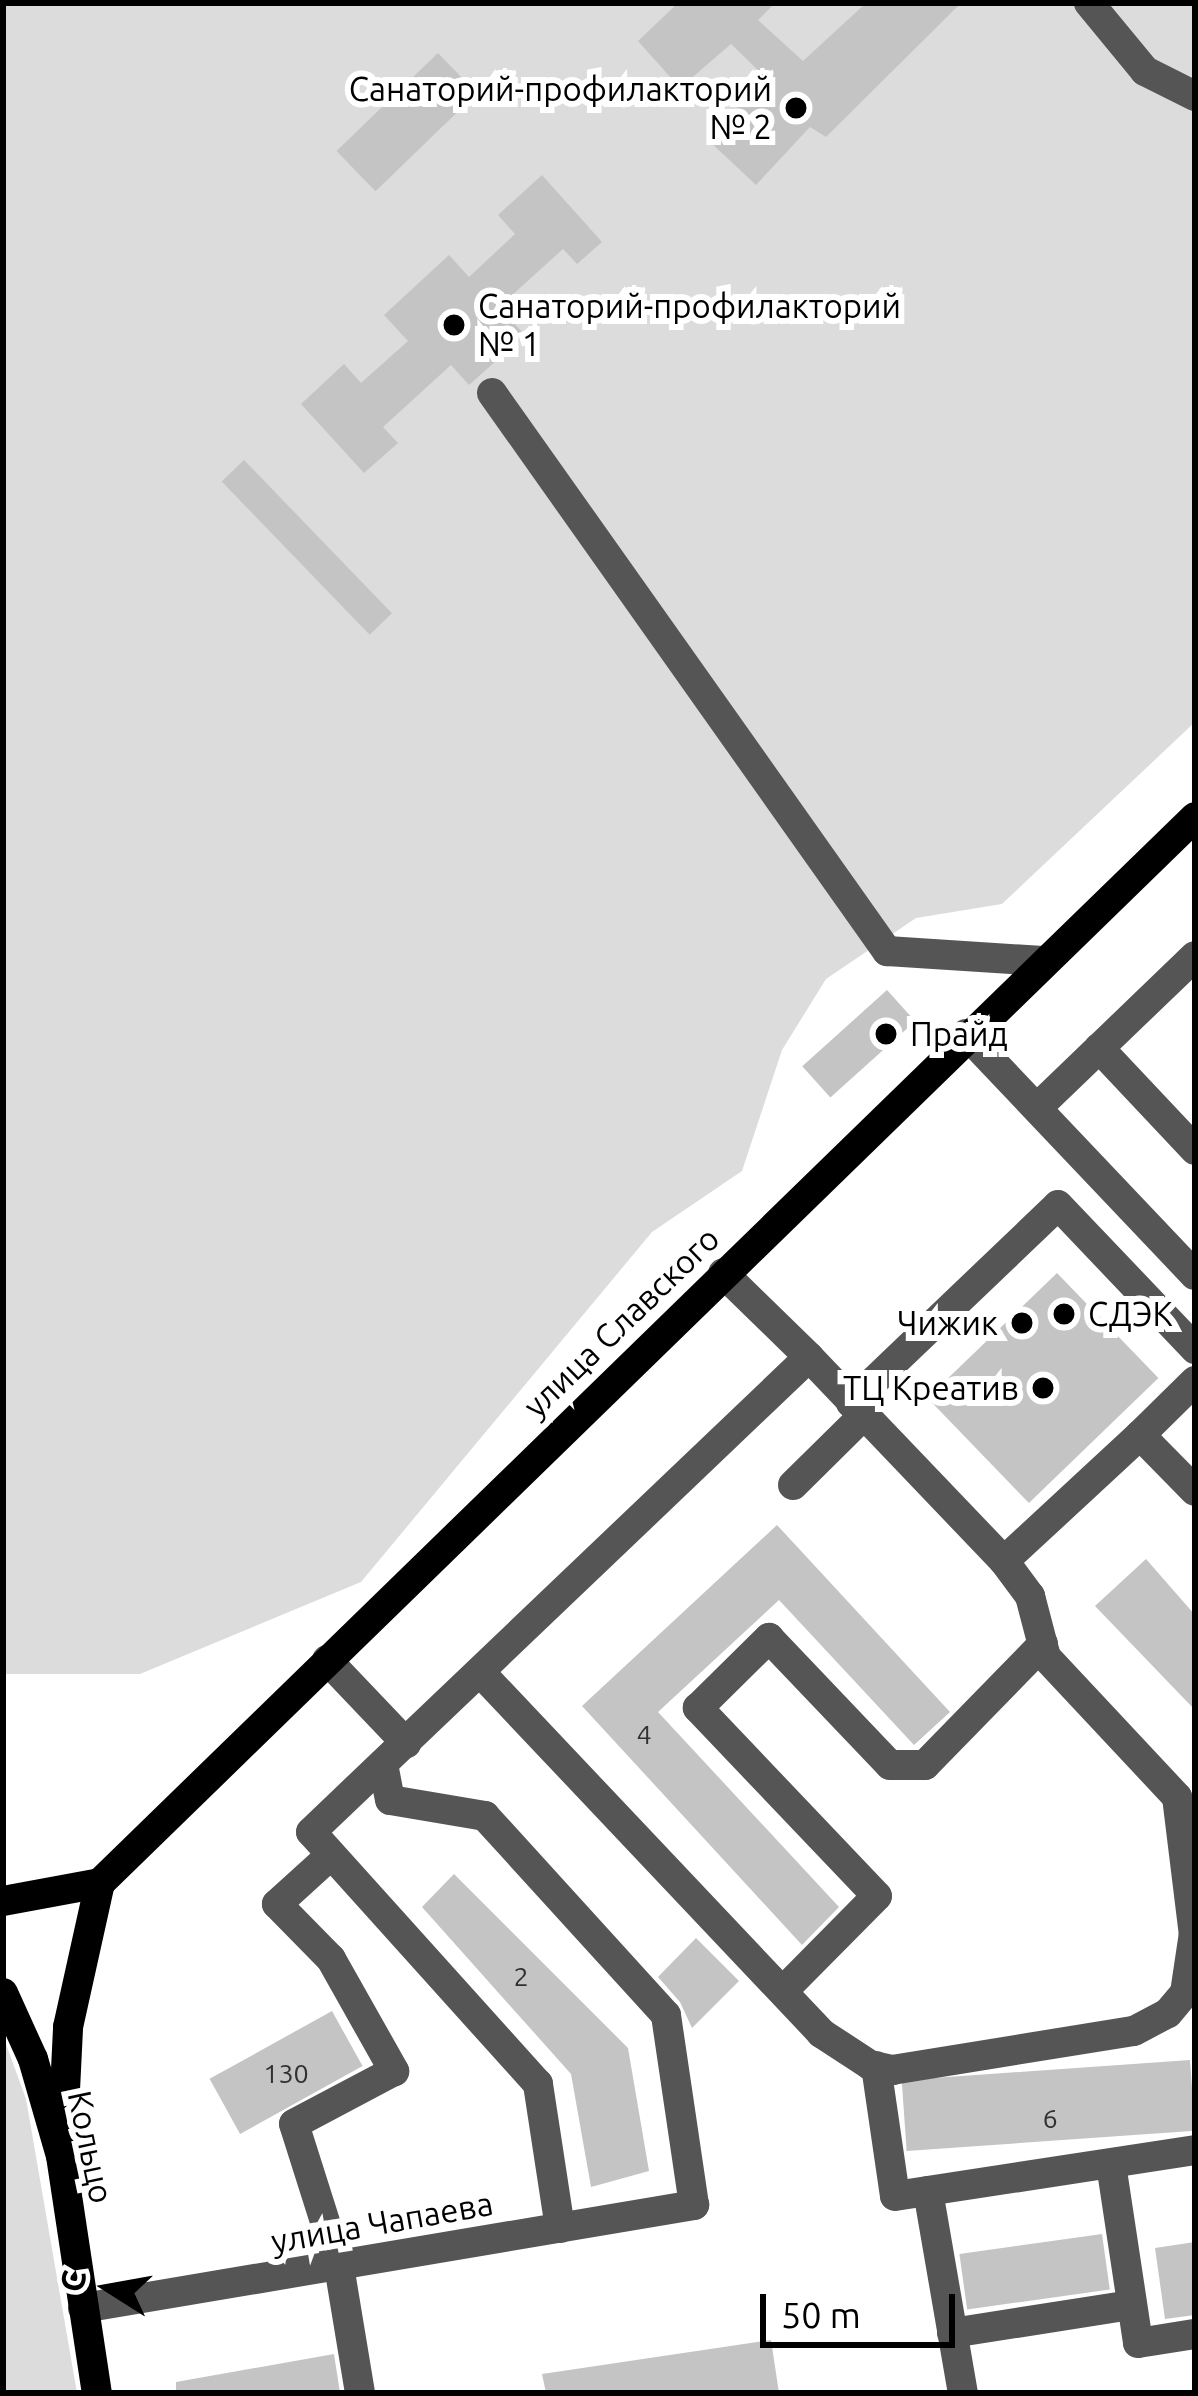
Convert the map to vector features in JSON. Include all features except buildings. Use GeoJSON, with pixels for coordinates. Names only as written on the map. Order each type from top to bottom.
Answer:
{"type":"FeatureCollection","features":[{"type":"Feature","properties":{"kind":"main road","name":"улица Славского"},"geometry":{"type":"LineString","coordinates":[[100,1883],[966,1034],[1195,817]]}},
{"type":"Feature","properties":{"kind":"main road"},"geometry":{"type":"LineString","coordinates":[[3,1900],[100,1883],[68,2027],[62,2156]]}},
{"type":"Feature","properties":{"kind":"main road","name":"Кольцо"},"geometry":{"type":"LineString","coordinates":[[3,1993],[33,2059],[62,2156],[97,2393]]}},
{"type":"Feature","properties":{"kind":"street"},"geometry":{"type":"LineString","coordinates":[[1089,3],[1144,71],[1195,96]]}},
{"type":"Feature","properties":{"kind":"street"},"geometry":{"type":"LineString","coordinates":[[492,392],[887,951],[1043,962]]}},
{"type":"Feature","properties":{"kind":"street"},"geometry":{"type":"LineString","coordinates":[[1037,1108],[1195,956]]}},
{"type":"Feature","properties":{"kind":"street"},"geometry":{"type":"LineString","coordinates":[[966,1034],[1195,1275]]}},
{"type":"Feature","properties":{"kind":"street"},"geometry":{"type":"LineString","coordinates":[[1099,1048],[1195,1150]]}},
{"type":"Feature","properties":{"kind":"street"},"geometry":{"type":"LineString","coordinates":[[793,1485],[857,1410],[1095,1169]]}},
{"type":"Feature","properties":{"kind":"street"},"geometry":{"type":"LineString","coordinates":[[1058,1204],[1195,1348]]}},
{"type":"Feature","properties":{"kind":"street"},"geometry":{"type":"LineString","coordinates":[[480,1672],[821,2033],[876,2066],[892,2070],[1134,2031],[1168,2013],[1185,1993],[1194,1938],[1191,1872],[1177,1796],[1046,1657],[1030,1596],[1004,1561],[723,1273]]}},
{"type":"Feature","properties":{"kind":"street"},"geometry":{"type":"LineString","coordinates":[[560,2228],[538,2084],[311,1832],[809,1357]]}},
{"type":"Feature","properties":{"kind":"street"},"geometry":{"type":"LineString","coordinates":[[1004,1561],[1195,1382]]}},
{"type":"Feature","properties":{"kind":"street"},"geometry":{"type":"LineString","coordinates":[[1140,1435],[1195,1491]]}},
{"type":"Feature","properties":{"kind":"street"},"geometry":{"type":"LineString","coordinates":[[784,1990],[877,1895],[698,1708],[769,1638],[890,1766],[925,1765],[1043,1644]]}},
{"type":"Feature","properties":{"kind":"street"},"geometry":{"type":"LineString","coordinates":[[327,1660],[395,1753]]}},
{"type":"Feature","properties":{"kind":"street","name":"улица Чапаева"},"geometry":{"type":"LineString","coordinates":[[82,2308],[694,2205],[667,2015],[485,1816],[390,1800],[395,1753]]}},
{"type":"Feature","properties":{"kind":"street"},"geometry":{"type":"LineString","coordinates":[[332,1855],[277,1904],[331,1959],[394,2072],[294,2124],[339,2266],[360,2393]]}},
{"type":"Feature","properties":{"kind":"street"},"geometry":{"type":"LineString","coordinates":[[876,2066],[895,2196],[1195,2150]]}},
{"type":"Feature","properties":{"kind":"street"},"geometry":{"type":"LineString","coordinates":[[1111,2164],[1138,2343],[1195,2334]]}},
{"type":"Feature","properties":{"kind":"street"},"geometry":{"type":"LineString","coordinates":[[928,2192],[963,2393]]}},
{"type":"Feature","properties":{"kind":"street"},"geometry":{"type":"LineString","coordinates":[[952,2333],[1131,2305]]}},
{"type":"Feature","properties":{"kind":"shaded area"},"geometry":{"type":"Polygon","coordinates":[[[3,3],[1195,3],[1195,722],[1002,904],[916,918],[826,979],[782,1050],[742,1171],[652,1232],[361,1582],[140,1674],[3,1674],[3,3]]]}},
{"type":"Feature","properties":{"kind":"shaded area"},"geometry":{"type":"Polygon","coordinates":[[[3,2036],[26,2099],[77,2393],[3,2393],[3,2036]]]}},
{"type":"Feature","properties":{"kind":"place","name":"Санаторий-профилакторий № 2"},"geometry":{"type":"Point","coordinates":[796,108]}},
{"type":"Feature","properties":{"kind":"place","name":"Санаторий-профилакторий № 1"},"geometry":{"type":"Point","coordinates":[454,325]}},
{"type":"Feature","properties":{"kind":"place","name":"Прайд"},"geometry":{"type":"Point","coordinates":[886,1034]}},
{"type":"Feature","properties":{"kind":"place","name":"СДЭК"},"geometry":{"type":"Point","coordinates":[1064,1314]}},
{"type":"Feature","properties":{"kind":"place","name":"Чижик"},"geometry":{"type":"Point","coordinates":[1022,1323]}},
{"type":"Feature","properties":{"kind":"place","name":"ТЦ Креатив"},"geometry":{"type":"Point","coordinates":[1043,1388]}}]}
